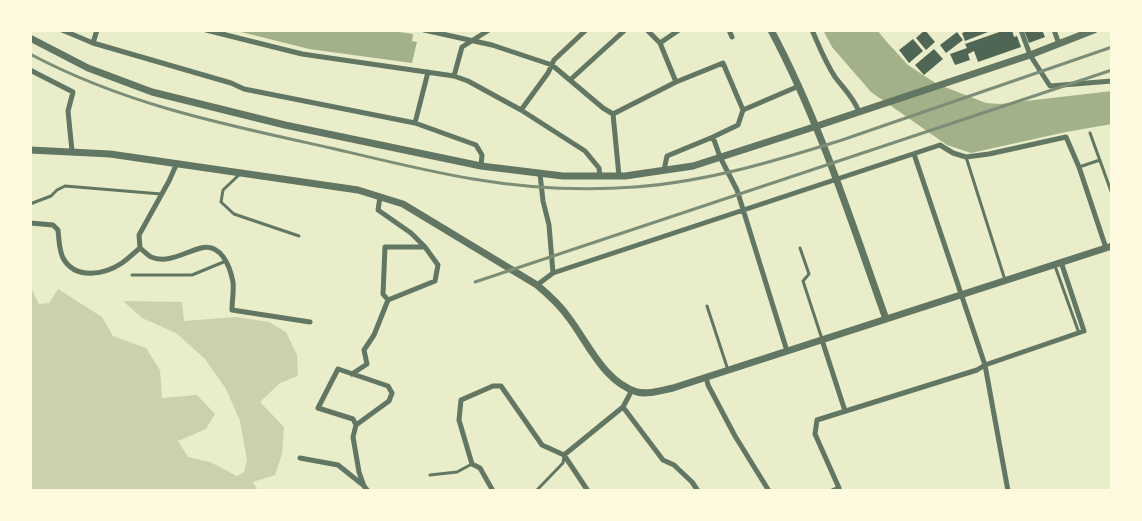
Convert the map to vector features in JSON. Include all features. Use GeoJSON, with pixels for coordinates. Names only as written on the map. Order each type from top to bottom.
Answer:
{"type":"FeatureCollection","features":[{"type":"Feature","properties":{"kind":"street"},"geometry":{"type":"LineString","coordinates":[[62,30],[93,43],[231,83],[244,89],[415,123],[476,145],[482,155],[481,166]]}},
{"type":"Feature","properties":{"kind":"street"},"geometry":{"type":"LineString","coordinates":[[93,43],[97,30]]}},
{"type":"Feature","properties":{"kind":"street"},"geometry":{"type":"LineString","coordinates":[[206,30],[302,54],[454,76],[468,81],[522,110],[585,151],[599,168],[600,176]]}},
{"type":"Feature","properties":{"kind":"street"},"geometry":{"type":"LineString","coordinates":[[424,30],[492,45],[552,65],[603,108],[614,114]]}},
{"type":"Feature","properties":{"kind":"street"},"geometry":{"type":"LineString","coordinates":[[454,76],[462,47],[489,30]]}},
{"type":"Feature","properties":{"kind":"street"},"geometry":{"type":"LineString","coordinates":[[522,110],[548,74],[554,60],[586,30]]}},
{"type":"Feature","properties":{"kind":"street"},"geometry":{"type":"LineString","coordinates":[[570,80],[625,30]]}},
{"type":"Feature","properties":{"kind":"street"},"geometry":{"type":"LineString","coordinates":[[647,30],[660,43],[676,82]]}},
{"type":"Feature","properties":{"kind":"street"},"geometry":{"type":"LineString","coordinates":[[660,43],[679,30]]}},
{"type":"Feature","properties":{"kind":"street"},"geometry":{"type":"LineString","coordinates":[[729,30],[732,37]]}},
{"type":"Feature","properties":{"kind":"street"},"geometry":{"type":"LineString","coordinates":[[771,30],[817,126],[886,319]]}},
{"type":"Feature","properties":{"kind":"street"},"geometry":{"type":"LineString","coordinates":[[812,30],[822,54],[855,101],[859,112]]}},
{"type":"Feature","properties":{"kind":"street"},"geometry":{"type":"LineString","coordinates":[[1021,30],[1030,55],[1050,86],[1112,81]]}},
{"type":"Feature","properties":{"kind":"street"},"geometry":{"type":"LineString","coordinates":[[1054,30],[1059,44]]}},
{"type":"Feature","properties":{"kind":"street"},"geometry":{"type":"LineString","coordinates":[[30,38],[88,68],[152,92],[285,124],[481,166],[563,176],[619,176],[693,166],[1030,55],[1094,30]]}},
{"type":"Feature","properties":{"kind":"street"},"geometry":{"type":"LineString","coordinates":[[614,114],[676,82],[723,63],[743,110],[738,125],[667,156],[664,170]]}},
{"type":"Feature","properties":{"kind":"street"},"geometry":{"type":"LineString","coordinates":[[30,70],[73,92],[68,111],[72,151]]}},
{"type":"Feature","properties":{"kind":"street"},"geometry":{"type":"LineString","coordinates":[[415,123],[428,72]]}},
{"type":"Feature","properties":{"kind":"street"},"geometry":{"type":"LineString","coordinates":[[743,110],[799,86]]}},
{"type":"Feature","properties":{"kind":"street"},"geometry":{"type":"LineString","coordinates":[[614,114],[619,176]]}},
{"type":"Feature","properties":{"kind":"street"},"geometry":{"type":"LineString","coordinates":[[713,137],[744,210],[787,351]]}},
{"type":"Feature","properties":{"kind":"street"},"geometry":{"type":"LineString","coordinates":[[30,150],[110,154],[177,163],[358,190],[403,204],[537,285],[568,316],[603,367],[625,387],[639,393],[673,388],[1109,247],[1066,137],[966,157],[953,153],[940,145],[553,273],[537,285]]}},
{"type":"Feature","properties":{"kind":"street"},"geometry":{"type":"LineString","coordinates":[[914,154],[985,365],[1008,491]]}},
{"type":"Feature","properties":{"kind":"street"},"geometry":{"type":"LineString","coordinates":[[177,163],[139,235],[140,248],[150,257],[167,259],[204,247],[213,248],[220,252],[226,261],[233,282],[232,310],[310,322]]}},
{"type":"Feature","properties":{"kind":"street"},"geometry":{"type":"LineString","coordinates":[[540,174],[549,225],[553,273]]}},
{"type":"Feature","properties":{"kind":"street"},"geometry":{"type":"LineString","coordinates":[[352,374],[367,364],[364,350],[374,335],[388,300],[435,281],[438,265],[411,233],[378,210],[380,196]]}},
{"type":"Feature","properties":{"kind":"street"},"geometry":{"type":"LineString","coordinates":[[30,223],[53,225],[58,230],[63,258],[74,270],[88,274],[102,272],[121,264],[140,248]]}},
{"type":"Feature","properties":{"kind":"street"},"geometry":{"type":"LineString","coordinates":[[388,300],[383,294],[385,247],[425,247]]}},
{"type":"Feature","properties":{"kind":"street"},"geometry":{"type":"LineString","coordinates":[[832,491],[840,489],[815,434],[817,420],[976,370],[1084,331],[1058,263]]}},
{"type":"Feature","properties":{"kind":"street"},"geometry":{"type":"LineString","coordinates":[[822,340],[845,411]]}},
{"type":"Feature","properties":{"kind":"street"},"geometry":{"type":"LineString","coordinates":[[356,425],[353,419],[318,408],[338,369],[388,386],[392,393],[389,401],[356,425],[353,437],[359,472],[366,489]]}},
{"type":"Feature","properties":{"kind":"street"},"geometry":{"type":"LineString","coordinates":[[706,377],[735,436],[769,491]]}},
{"type":"Feature","properties":{"kind":"street"},"geometry":{"type":"LineString","coordinates":[[493,491],[480,468],[472,464],[459,420],[461,400],[493,386],[501,386],[542,445],[564,455],[588,491]]}},
{"type":"Feature","properties":{"kind":"street"},"geometry":{"type":"LineString","coordinates":[[564,455],[623,407],[632,390]]}},
{"type":"Feature","properties":{"kind":"street"},"geometry":{"type":"LineString","coordinates":[[623,407],[663,460],[674,465],[698,491]]}},
{"type":"Feature","properties":{"kind":"street"},"geometry":{"type":"LineString","coordinates":[[300,458],[338,465],[366,489]]}},
{"type":"Feature","properties":{"kind":"lane"},"geometry":{"type":"LineString","coordinates":[[1090,133],[1112,194]]}},
{"type":"Feature","properties":{"kind":"lane"},"geometry":{"type":"LineString","coordinates":[[966,157],[1005,280]]}},
{"type":"Feature","properties":{"kind":"lane"},"geometry":{"type":"LineString","coordinates":[[1079,167],[1100,160]]}},
{"type":"Feature","properties":{"kind":"lane"},"geometry":{"type":"LineString","coordinates":[[242,173],[223,190],[221,202],[234,214],[300,236]]}},
{"type":"Feature","properties":{"kind":"lane"},"geometry":{"type":"LineString","coordinates":[[30,204],[51,196],[65,186],[162,194]]}},
{"type":"Feature","properties":{"kind":"lane"},"geometry":{"type":"LineString","coordinates":[[800,248],[809,274],[803,281],[822,340]]}},
{"type":"Feature","properties":{"kind":"lane"},"geometry":{"type":"LineString","coordinates":[[132,275],[192,275],[226,261]]}},
{"type":"Feature","properties":{"kind":"lane"},"geometry":{"type":"LineString","coordinates":[[707,306],[728,370]]}},
{"type":"Feature","properties":{"kind":"lane"},"geometry":{"type":"LineString","coordinates":[[536,491],[563,463],[564,455]]}},
{"type":"Feature","properties":{"kind":"lane"},"geometry":{"type":"LineString","coordinates":[[430,475],[457,472],[472,464]]}},
{"type":"Feature","properties":{"kind":"shaded area"},"geometry":{"type":"Polygon","coordinates":[[[233,30],[393,30],[413,34],[412,41],[417,42],[412,63],[309,49],[233,30]]]}},
{"type":"Feature","properties":{"kind":"shaded area"},"geometry":{"type":"Polygon","coordinates":[[[823,30],[877,30],[908,65],[937,84],[986,103],[1000,104],[1112,91],[1112,124],[971,153],[947,145],[871,92],[832,47],[823,30]]]}},
{"type":"Feature","properties":{"kind":"shaded area"},"geometry":{"type":"Polygon","coordinates":[[[58,289],[102,317],[113,336],[146,348],[160,370],[162,398],[197,395],[215,414],[206,429],[178,441],[188,457],[210,462],[237,476],[244,472],[247,460],[240,421],[226,389],[205,359],[176,333],[142,318],[123,301],[182,302],[184,321],[236,317],[269,322],[286,332],[297,355],[298,376],[280,383],[260,402],[284,427],[282,454],[275,475],[253,482],[258,491],[30,491],[30,290],[39,304],[49,303],[58,289]]]}},
{"type":"Feature","properties":{"kind":"building"},"geometry":{"type":"Polygon","coordinates":[[[925,30],[935,42],[926,50],[916,38],[925,30]]]}},
{"type":"Feature","properties":{"kind":"building"},"geometry":{"type":"Polygon","coordinates":[[[970,30],[993,30],[965,41],[962,33],[970,30]]]}},
{"type":"Feature","properties":{"kind":"building"},"geometry":{"type":"Polygon","coordinates":[[[1005,30],[1012,30],[1021,47],[978,62],[974,51],[968,54],[970,60],[955,65],[950,54],[967,48],[965,44],[1005,30]]]}},
{"type":"Feature","properties":{"kind":"building"},"geometry":{"type":"Polygon","coordinates":[[[1024,30],[1042,30],[1045,37],[1029,43],[1024,30]]]}},
{"type":"Feature","properties":{"kind":"building"},"geometry":{"type":"Polygon","coordinates":[[[957,32],[963,40],[946,53],[940,45],[957,32]]]}},
{"type":"Feature","properties":{"kind":"building"},"geometry":{"type":"Polygon","coordinates":[[[913,39],[923,51],[909,63],[899,50],[913,39]]]}},
{"type":"Feature","properties":{"kind":"building"},"geometry":{"type":"Polygon","coordinates":[[[934,49],[943,59],[924,75],[915,65],[934,49]]]}},
{"type":"Feature","properties":{"kind":"railway"},"geometry":{"type":"LineString","coordinates":[[30,54],[103,87],[215,122],[419,169],[473,179],[533,187],[594,189],[662,184],[766,163],[842,140],[1112,47]]}},
{"type":"Feature","properties":{"kind":"railway"},"geometry":{"type":"LineString","coordinates":[[475,282],[1112,70]]}}]}
